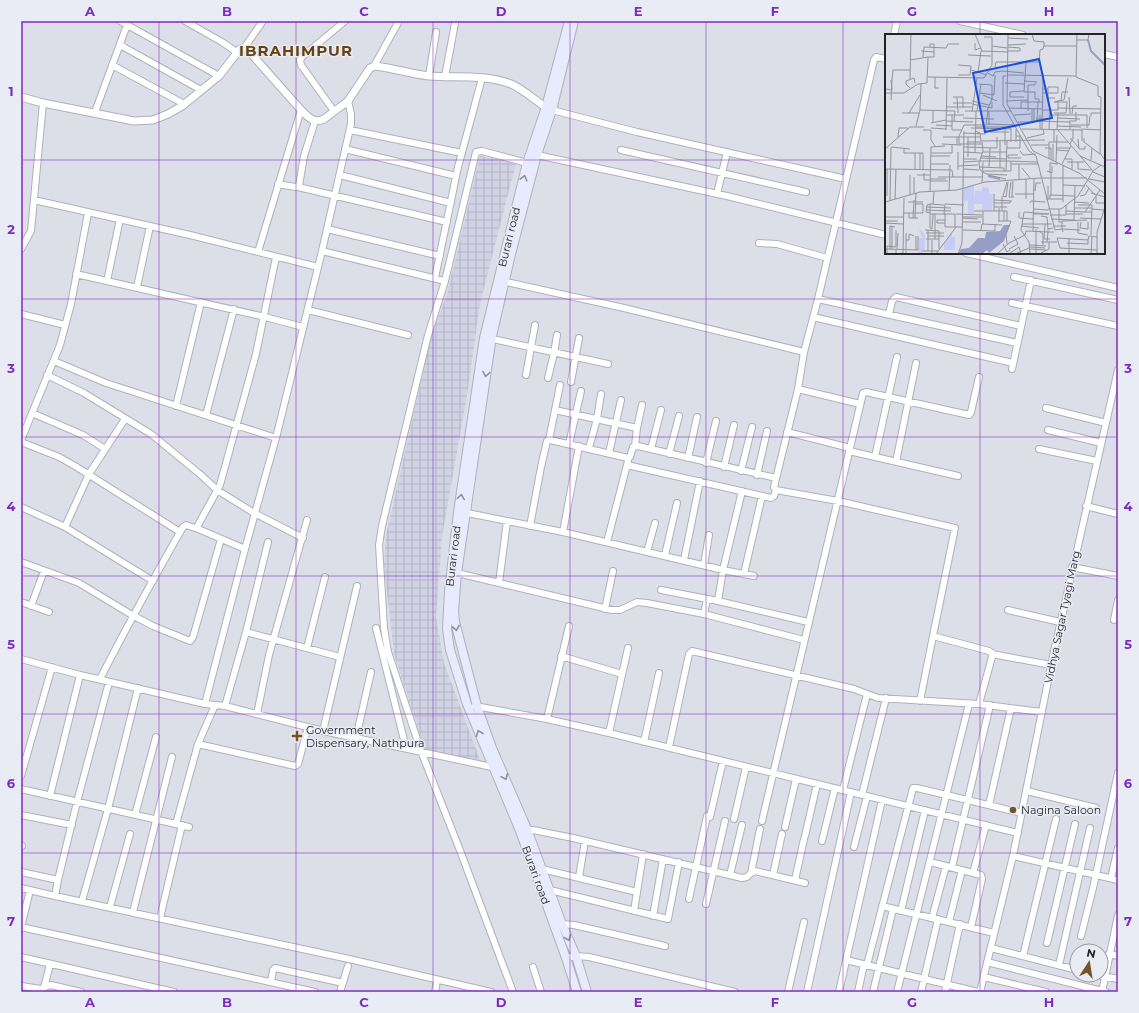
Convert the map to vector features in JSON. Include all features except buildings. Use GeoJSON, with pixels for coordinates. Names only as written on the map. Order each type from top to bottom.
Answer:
{"type":"FeatureCollection","features":[{"type":"Feature","properties":{"kind":"main road"},"geometry":{"type":"LineString","coordinates":[[549,108],[569,21]]}},
{"type":"Feature","properties":{"kind":"main road"},"geometry":{"type":"LineString","coordinates":[[549,108],[574,21]]}},
{"type":"Feature","properties":{"kind":"main road","name":"Burari road"},"geometry":{"type":"LineString","coordinates":[[531,164],[537,155],[549,108]]}},
{"type":"Feature","properties":{"kind":"main road","name":"Burari road"},"geometry":{"type":"LineString","coordinates":[[549,108],[531,164],[488,338],[462,512],[447,629],[448,640],[468,704],[550,890],[566,958],[576,992]]}},
{"type":"Feature","properties":{"kind":"main road","name":"Burari road"},"geometry":{"type":"LineString","coordinates":[[454,572],[455,626],[477,706],[496,765]]}},
{"type":"Feature","properties":{"kind":"main road","name":"Burari road"},"geometry":{"type":"LineString","coordinates":[[524,830],[558,924],[576,956],[587,992]]}},
{"type":"Feature","properties":{"kind":"street"},"geometry":{"type":"LineString","coordinates":[[120,21],[219,76]]}},
{"type":"Feature","properties":{"kind":"street"},"geometry":{"type":"LineString","coordinates":[[185,21],[238,52]]}},
{"type":"Feature","properties":{"kind":"street"},"geometry":{"type":"LineString","coordinates":[[21,97],[43,103],[95,112],[134,121],[159,119],[184,104],[219,76],[240,49],[244,48],[263,21]]}},
{"type":"Feature","properties":{"kind":"street"},"geometry":{"type":"LineString","coordinates":[[334,111],[299,62],[302,56],[345,21]]}},
{"type":"Feature","properties":{"kind":"street"},"geometry":{"type":"LineString","coordinates":[[244,48],[248,49],[308,118],[315,121],[324,119],[348,101],[370,68],[374,66],[399,21]]}},
{"type":"Feature","properties":{"kind":"street"},"geometry":{"type":"LineString","coordinates":[[894,34],[897,21]]}},
{"type":"Feature","properties":{"kind":"street"},"geometry":{"type":"LineString","coordinates":[[960,21],[1018,34]]}},
{"type":"Feature","properties":{"kind":"street"},"geometry":{"type":"LineString","coordinates":[[445,77],[455,23]]}},
{"type":"Feature","properties":{"kind":"street"},"geometry":{"type":"LineString","coordinates":[[95,112],[127,25]]}},
{"type":"Feature","properties":{"kind":"street"},"geometry":{"type":"LineString","coordinates":[[429,76],[436,32]]}},
{"type":"Feature","properties":{"kind":"street"},"geometry":{"type":"LineString","coordinates":[[120,46],[201,90]]}},
{"type":"Feature","properties":{"kind":"street"},"geometry":{"type":"LineString","coordinates":[[1105,54],[1118,56]]}},
{"type":"Feature","properties":{"kind":"street"},"geometry":{"type":"LineString","coordinates":[[627,465],[773,498],[776,490],[774,487],[776,478],[798,389],[804,352],[818,299],[874,60],[876,57],[885,59]]}},
{"type":"Feature","properties":{"kind":"street"},"geometry":{"type":"LineString","coordinates":[[112,65],[184,104]]}},
{"type":"Feature","properties":{"kind":"street"},"geometry":{"type":"LineString","coordinates":[[374,66],[429,76],[482,78],[501,81],[512,84],[549,108],[637,132],[846,179]]}},
{"type":"Feature","properties":{"kind":"street"},"geometry":{"type":"LineString","coordinates":[[440,279],[440,256],[456,176],[482,78]]}},
{"type":"Feature","properties":{"kind":"street"},"geometry":{"type":"LineString","coordinates":[[205,704],[254,513],[276,438],[322,251],[350,130],[352,114],[348,101]]}},
{"type":"Feature","properties":{"kind":"street"},"geometry":{"type":"LineString","coordinates":[[21,249],[31,231],[43,103]]}},
{"type":"Feature","properties":{"kind":"street"},"geometry":{"type":"LineString","coordinates":[[258,252],[301,110]]}},
{"type":"Feature","properties":{"kind":"street"},"geometry":{"type":"LineString","coordinates":[[298,187],[300,183],[304,156],[315,121]]}},
{"type":"Feature","properties":{"kind":"street"},"geometry":{"type":"LineString","coordinates":[[350,130],[462,153]]}},
{"type":"Feature","properties":{"kind":"street"},"geometry":{"type":"LineString","coordinates":[[345,149],[456,176]]}},
{"type":"Feature","properties":{"kind":"street"},"geometry":{"type":"LineString","coordinates":[[621,150],[806,192]]}},
{"type":"Feature","properties":{"kind":"street"},"geometry":{"type":"LineString","coordinates":[[414,749],[388,652],[384,628],[380,545],[382,526],[440,279],[476,152],[482,151],[531,164]]}},
{"type":"Feature","properties":{"kind":"street"},"geometry":{"type":"LineString","coordinates":[[717,194],[726,152]]}},
{"type":"Feature","properties":{"kind":"street"},"geometry":{"type":"LineString","coordinates":[[537,155],[717,194],[885,235]]}},
{"type":"Feature","properties":{"kind":"street"},"geometry":{"type":"LineString","coordinates":[[340,175],[451,203]]}},
{"type":"Feature","properties":{"kind":"street"},"geometry":{"type":"LineString","coordinates":[[278,184],[298,187],[447,222]]}},
{"type":"Feature","properties":{"kind":"street"},"geometry":{"type":"LineString","coordinates":[[34,200],[150,226],[318,267]]}},
{"type":"Feature","properties":{"kind":"street"},"geometry":{"type":"LineString","coordinates":[[88,213],[65,325],[54,361],[32,414],[23,428],[21,441],[59,458],[89,474],[180,532]]}},
{"type":"Feature","properties":{"kind":"street"},"geometry":{"type":"LineString","coordinates":[[107,281],[120,219]]}},
{"type":"Feature","properties":{"kind":"street"},"geometry":{"type":"LineString","coordinates":[[137,287],[150,226]]}},
{"type":"Feature","properties":{"kind":"street"},"geometry":{"type":"LineString","coordinates":[[327,229],[440,256]]}},
{"type":"Feature","properties":{"kind":"street"},"geometry":{"type":"LineString","coordinates":[[759,243],[773,243],[827,258]]}},
{"type":"Feature","properties":{"kind":"street"},"geometry":{"type":"LineString","coordinates":[[322,251],[440,279]]}},
{"type":"Feature","properties":{"kind":"street"},"geometry":{"type":"LineString","coordinates":[[970,254],[1118,288]]}},
{"type":"Feature","properties":{"kind":"street"},"geometry":{"type":"LineString","coordinates":[[196,528],[220,485],[264,316],[276,257]]}},
{"type":"Feature","properties":{"kind":"street"},"geometry":{"type":"LineString","coordinates":[[76,274],[264,316],[303,327]]}},
{"type":"Feature","properties":{"kind":"street"},"geometry":{"type":"LineString","coordinates":[[1014,277],[1118,300]]}},
{"type":"Feature","properties":{"kind":"street"},"geometry":{"type":"LineString","coordinates":[[813,317],[1013,366],[1031,280]]}},
{"type":"Feature","properties":{"kind":"street"},"geometry":{"type":"LineString","coordinates":[[501,281],[624,308],[804,352]]}},
{"type":"Feature","properties":{"kind":"street"},"geometry":{"type":"LineString","coordinates":[[889,314],[892,301],[896,297],[1021,326]]}},
{"type":"Feature","properties":{"kind":"street"},"geometry":{"type":"LineString","coordinates":[[818,299],[1017,343]]}},
{"type":"Feature","properties":{"kind":"street"},"geometry":{"type":"LineString","coordinates":[[176,406],[201,302]]}},
{"type":"Feature","properties":{"kind":"street"},"geometry":{"type":"LineString","coordinates":[[1012,303],[1118,326]]}},
{"type":"Feature","properties":{"kind":"street"},"geometry":{"type":"LineString","coordinates":[[206,415],[234,309]]}},
{"type":"Feature","properties":{"kind":"street"},"geometry":{"type":"LineString","coordinates":[[308,310],[408,335]]}},
{"type":"Feature","properties":{"kind":"street"},"geometry":{"type":"LineString","coordinates":[[21,314],[65,325]]}},
{"type":"Feature","properties":{"kind":"street"},"geometry":{"type":"LineString","coordinates":[[526,374],[535,325]]}},
{"type":"Feature","properties":{"kind":"street"},"geometry":{"type":"LineString","coordinates":[[548,378],[557,335]]}},
{"type":"Feature","properties":{"kind":"street"},"geometry":{"type":"LineString","coordinates":[[488,338],[608,364]]}},
{"type":"Feature","properties":{"kind":"street"},"geometry":{"type":"LineString","coordinates":[[571,382],[579,338]]}},
{"type":"Feature","properties":{"kind":"street"},"geometry":{"type":"LineString","coordinates":[[875,457],[897,357]]}},
{"type":"Feature","properties":{"kind":"street"},"geometry":{"type":"LineString","coordinates":[[54,361],[106,383],[276,438]]}},
{"type":"Feature","properties":{"kind":"street"},"geometry":{"type":"LineString","coordinates":[[896,462],[916,363]]}},
{"type":"Feature","properties":{"kind":"street","name":"Vidhya Sagar Tyagi Marg"},"geometry":{"type":"LineString","coordinates":[[979,992],[984,977],[1013,856],[1060,622],[1118,370]]}},
{"type":"Feature","properties":{"kind":"street"},"geometry":{"type":"LineString","coordinates":[[47,375],[84,393],[157,438],[217,490],[254,513],[303,538]]}},
{"type":"Feature","properties":{"kind":"street"},"geometry":{"type":"LineString","coordinates":[[762,821],[808,622],[864,392],[969,415],[979,377]]}},
{"type":"Feature","properties":{"kind":"street"},"geometry":{"type":"LineString","coordinates":[[530,526],[541,467],[549,440],[560,385]]}},
{"type":"Feature","properties":{"kind":"street"},"geometry":{"type":"LineString","coordinates":[[798,389],[860,404]]}},
{"type":"Feature","properties":{"kind":"street"},"geometry":{"type":"LineString","coordinates":[[569,444],[581,390]]}},
{"type":"Feature","properties":{"kind":"street"},"geometry":{"type":"LineString","coordinates":[[589,448],[597,419],[601,394]]}},
{"type":"Feature","properties":{"kind":"street"},"geometry":{"type":"LineString","coordinates":[[609,453],[621,400]]}},
{"type":"Feature","properties":{"kind":"street"},"geometry":{"type":"LineString","coordinates":[[607,542],[629,458],[632,448],[635,446],[642,405]]}},
{"type":"Feature","properties":{"kind":"street"},"geometry":{"type":"LineString","coordinates":[[1046,408],[1106,423]]}},
{"type":"Feature","properties":{"kind":"street"},"geometry":{"type":"LineString","coordinates":[[555,410],[637,428]]}},
{"type":"Feature","properties":{"kind":"street"},"geometry":{"type":"LineString","coordinates":[[651,449],[661,410]]}},
{"type":"Feature","properties":{"kind":"street"},"geometry":{"type":"LineString","coordinates":[[32,414],[83,436],[105,449]]}},
{"type":"Feature","properties":{"kind":"street"},"geometry":{"type":"LineString","coordinates":[[670,454],[679,416]]}},
{"type":"Feature","properties":{"kind":"street"},"geometry":{"type":"LineString","coordinates":[[688,458],[697,417]]}},
{"type":"Feature","properties":{"kind":"street"},"geometry":{"type":"LineString","coordinates":[[64,527],[89,474],[125,419]]}},
{"type":"Feature","properties":{"kind":"street"},"geometry":{"type":"LineString","coordinates":[[706,462],[716,421]]}},
{"type":"Feature","properties":{"kind":"street"},"geometry":{"type":"LineString","coordinates":[[724,467],[734,425]]}},
{"type":"Feature","properties":{"kind":"street"},"geometry":{"type":"LineString","coordinates":[[741,471],[752,427]]}},
{"type":"Feature","properties":{"kind":"street"},"geometry":{"type":"LineString","coordinates":[[1048,430],[1101,442]]}},
{"type":"Feature","properties":{"kind":"street"},"geometry":{"type":"LineString","coordinates":[[757,475],[768,431]]}},
{"type":"Feature","properties":{"kind":"street"},"geometry":{"type":"LineString","coordinates":[[787,432],[875,457],[958,476]]}},
{"type":"Feature","properties":{"kind":"street"},"geometry":{"type":"LineString","coordinates":[[549,440],[629,458]]}},
{"type":"Feature","properties":{"kind":"street"},"geometry":{"type":"LineString","coordinates":[[563,532],[579,446]]}},
{"type":"Feature","properties":{"kind":"street"},"geometry":{"type":"LineString","coordinates":[[635,446],[757,475],[776,478]]}},
{"type":"Feature","properties":{"kind":"street"},"geometry":{"type":"LineString","coordinates":[[1039,449],[1097,461]]}},
{"type":"Feature","properties":{"kind":"street"},"geometry":{"type":"LineString","coordinates":[[684,560],[700,481]]}},
{"type":"Feature","properties":{"kind":"street"},"geometry":{"type":"LineString","coordinates":[[776,490],[838,501],[955,528],[920,701]]}},
{"type":"Feature","properties":{"kind":"street"},"geometry":{"type":"LineString","coordinates":[[718,601],[723,570],[742,491]]}},
{"type":"Feature","properties":{"kind":"street"},"geometry":{"type":"LineString","coordinates":[[744,574],[762,496]]}},
{"type":"Feature","properties":{"kind":"street"},"geometry":{"type":"LineString","coordinates":[[665,555],[678,503]]}},
{"type":"Feature","properties":{"kind":"street"},"geometry":{"type":"LineString","coordinates":[[1086,506],[1118,514]]}},
{"type":"Feature","properties":{"kind":"street"},"geometry":{"type":"LineString","coordinates":[[21,507],[64,527],[153,581]]}},
{"type":"Feature","properties":{"kind":"street"},"geometry":{"type":"LineString","coordinates":[[462,512],[563,532],[754,576]]}},
{"type":"Feature","properties":{"kind":"street"},"geometry":{"type":"LineString","coordinates":[[257,714],[273,639],[307,520]]}},
{"type":"Feature","properties":{"kind":"street"},"geometry":{"type":"LineString","coordinates":[[499,583],[507,521]]}},
{"type":"Feature","properties":{"kind":"street"},"geometry":{"type":"LineString","coordinates":[[647,552],[655,523]]}},
{"type":"Feature","properties":{"kind":"street"},"geometry":{"type":"LineString","coordinates":[[98,679],[101,677],[132,615],[185,525],[196,528],[245,549]]}},
{"type":"Feature","properties":{"kind":"street"},"geometry":{"type":"LineString","coordinates":[[704,565],[709,535]]}},
{"type":"Feature","properties":{"kind":"street"},"geometry":{"type":"LineString","coordinates":[[21,562],[84,586],[132,615],[188,641],[192,639],[221,539]]}},
{"type":"Feature","properties":{"kind":"street"},"geometry":{"type":"LineString","coordinates":[[225,706],[246,632],[268,542]]}},
{"type":"Feature","properties":{"kind":"street"},"geometry":{"type":"LineString","coordinates":[[1072,567],[1118,576]]}},
{"type":"Feature","properties":{"kind":"street"},"geometry":{"type":"LineString","coordinates":[[31,606],[44,571]]}},
{"type":"Feature","properties":{"kind":"street"},"geometry":{"type":"LineString","coordinates":[[605,609],[613,571]]}},
{"type":"Feature","properties":{"kind":"street"},"geometry":{"type":"LineString","coordinates":[[454,572],[605,609],[618,610],[635,602],[641,602],[704,614],[804,640]]}},
{"type":"Feature","properties":{"kind":"street"},"geometry":{"type":"LineString","coordinates":[[307,648],[325,577]]}},
{"type":"Feature","properties":{"kind":"street"},"geometry":{"type":"LineString","coordinates":[[323,731],[357,586]]}},
{"type":"Feature","properties":{"kind":"street"},"geometry":{"type":"LineString","coordinates":[[661,590],[718,601],[808,622]]}},
{"type":"Feature","properties":{"kind":"street"},"geometry":{"type":"LineString","coordinates":[[704,614],[707,599]]}},
{"type":"Feature","properties":{"kind":"street"},"geometry":{"type":"LineString","coordinates":[[1114,620],[1118,600]]}},
{"type":"Feature","properties":{"kind":"street"},"geometry":{"type":"LineString","coordinates":[[21,602],[49,612]]}},
{"type":"Feature","properties":{"kind":"street"},"geometry":{"type":"LineString","coordinates":[[1008,610],[1060,622]]}},
{"type":"Feature","properties":{"kind":"street"},"geometry":{"type":"LineString","coordinates":[[547,719],[569,626]]}},
{"type":"Feature","properties":{"kind":"street"},"geometry":{"type":"LineString","coordinates":[[376,628],[414,749],[484,912],[513,992]]}},
{"type":"Feature","properties":{"kind":"street"},"geometry":{"type":"LineString","coordinates":[[246,632],[340,658]]}},
{"type":"Feature","properties":{"kind":"street"},"geometry":{"type":"LineString","coordinates":[[933,636],[989,651],[992,654],[1051,665]]}},
{"type":"Feature","properties":{"kind":"street"},"geometry":{"type":"LineString","coordinates":[[609,733],[628,648]]}},
{"type":"Feature","properties":{"kind":"street"},"geometry":{"type":"LineString","coordinates":[[669,747],[690,651],[854,689],[878,698],[979,704],[1042,712]]}},
{"type":"Feature","properties":{"kind":"street"},"geometry":{"type":"LineString","coordinates":[[979,704],[992,654]]}},
{"type":"Feature","properties":{"kind":"street"},"geometry":{"type":"LineString","coordinates":[[561,656],[622,674]]}},
{"type":"Feature","properties":{"kind":"street"},"geometry":{"type":"LineString","coordinates":[[21,659],[80,675],[205,704],[225,706],[323,731],[496,765]]}},
{"type":"Feature","properties":{"kind":"street"},"geometry":{"type":"LineString","coordinates":[[21,776],[52,667]]}},
{"type":"Feature","properties":{"kind":"street"},"geometry":{"type":"LineString","coordinates":[[356,738],[371,672]]}},
{"type":"Feature","properties":{"kind":"street"},"geometry":{"type":"LineString","coordinates":[[644,742],[659,674]]}},
{"type":"Feature","properties":{"kind":"street"},"geometry":{"type":"LineString","coordinates":[[50,796],[80,675]]}},
{"type":"Feature","properties":{"kind":"street"},"geometry":{"type":"LineString","coordinates":[[55,896],[77,802],[110,682]]}},
{"type":"Feature","properties":{"kind":"street"},"geometry":{"type":"LineString","coordinates":[[82,901],[108,809],[138,688]]}},
{"type":"Feature","properties":{"kind":"street"},"geometry":{"type":"LineString","coordinates":[[844,790],[867,694]]}},
{"type":"Feature","properties":{"kind":"street"},"geometry":{"type":"LineString","coordinates":[[854,847],[886,698]]}},
{"type":"Feature","properties":{"kind":"street"},"geometry":{"type":"LineString","coordinates":[[468,704],[547,719],[669,747],[1018,833]]}},
{"type":"Feature","properties":{"kind":"street"},"geometry":{"type":"LineString","coordinates":[[897,992],[969,704]]}},
{"type":"Feature","properties":{"kind":"street"},"geometry":{"type":"LineString","coordinates":[[160,918],[179,824],[198,744],[215,705]]}},
{"type":"Feature","properties":{"kind":"street"},"geometry":{"type":"LineString","coordinates":[[921,992],[935,919],[964,819],[990,705]]}},
{"type":"Feature","properties":{"kind":"street"},"geometry":{"type":"LineString","coordinates":[[989,805],[1011,708]]}},
{"type":"Feature","properties":{"kind":"street"},"geometry":{"type":"LineString","coordinates":[[198,744],[295,766],[298,765],[308,727]]}},
{"type":"Feature","properties":{"kind":"street"},"geometry":{"type":"LineString","coordinates":[[135,815],[156,737]]}},
{"type":"Feature","properties":{"kind":"street"},"geometry":{"type":"LineString","coordinates":[[133,912],[172,757]]}},
{"type":"Feature","properties":{"kind":"street"},"geometry":{"type":"LineString","coordinates":[[689,899],[708,816],[710,817],[723,761]]}},
{"type":"Feature","properties":{"kind":"street"},"geometry":{"type":"LineString","coordinates":[[734,819],[746,767]]}},
{"type":"Feature","properties":{"kind":"street"},"geometry":{"type":"LineString","coordinates":[[1081,936],[1118,773]]}},
{"type":"Feature","properties":{"kind":"street"},"geometry":{"type":"LineString","coordinates":[[785,827],[796,779]]}},
{"type":"Feature","properties":{"kind":"street"},"geometry":{"type":"LineString","coordinates":[[795,880],[817,784]]}},
{"type":"Feature","properties":{"kind":"street"},"geometry":{"type":"LineString","coordinates":[[858,992],[882,906],[911,790],[915,787],[1022,813]]}},
{"type":"Feature","properties":{"kind":"street"},"geometry":{"type":"LineString","coordinates":[[822,841],[834,788]]}},
{"type":"Feature","properties":{"kind":"street"},"geometry":{"type":"LineString","coordinates":[[21,790],[190,827]]}},
{"type":"Feature","properties":{"kind":"street"},"geometry":{"type":"LineString","coordinates":[[1027,791],[1096,808]]}},
{"type":"Feature","properties":{"kind":"street"},"geometry":{"type":"LineString","coordinates":[[807,992],[851,792]]}},
{"type":"Feature","properties":{"kind":"street"},"geometry":{"type":"LineString","coordinates":[[839,992],[882,800]]}},
{"type":"Feature","properties":{"kind":"street"},"geometry":{"type":"LineString","coordinates":[[901,911],[925,810]]}},
{"type":"Feature","properties":{"kind":"street"},"geometry":{"type":"LineString","coordinates":[[21,815],[72,825]]}},
{"type":"Feature","properties":{"kind":"street"},"geometry":{"type":"LineString","coordinates":[[1023,956],[1056,819]]}},
{"type":"Feature","properties":{"kind":"street"},"geometry":{"type":"LineString","coordinates":[[706,904],[725,821]]}},
{"type":"Feature","properties":{"kind":"street"},"geometry":{"type":"LineString","coordinates":[[973,872],[986,824]]}},
{"type":"Feature","properties":{"kind":"street"},"geometry":{"type":"LineString","coordinates":[[1047,943],[1074,824]]}},
{"type":"Feature","properties":{"kind":"street"},"geometry":{"type":"LineString","coordinates":[[730,875],[742,825]]}},
{"type":"Feature","properties":{"kind":"street"},"geometry":{"type":"LineString","coordinates":[[1059,965],[1090,828]]}},
{"type":"Feature","properties":{"kind":"street"},"geometry":{"type":"LineString","coordinates":[[524,830],[585,841],[747,878],[751,873],[760,829]]}},
{"type":"Feature","properties":{"kind":"street"},"geometry":{"type":"LineString","coordinates":[[110,907],[130,834]]}},
{"type":"Feature","properties":{"kind":"street"},"geometry":{"type":"LineString","coordinates":[[773,875],[782,834]]}},
{"type":"Feature","properties":{"kind":"street"},"geometry":{"type":"LineString","coordinates":[[579,877],[585,841]]}},
{"type":"Feature","properties":{"kind":"street"},"geometry":{"type":"LineString","coordinates":[[1111,878],[1118,848]]}},
{"type":"Feature","properties":{"kind":"street"},"geometry":{"type":"LineString","coordinates":[[634,911],[643,854]]}},
{"type":"Feature","properties":{"kind":"street"},"geometry":{"type":"LineString","coordinates":[[1013,856],[1118,880]]}},
{"type":"Feature","properties":{"kind":"street"},"geometry":{"type":"LineString","coordinates":[[652,916],[663,859]]}},
{"type":"Feature","properties":{"kind":"street"},"geometry":{"type":"LineString","coordinates":[[550,890],[668,919],[670,917],[678,862]]}},
{"type":"Feature","properties":{"kind":"street"},"geometry":{"type":"LineString","coordinates":[[930,862],[981,875],[982,877],[971,927]]}},
{"type":"Feature","properties":{"kind":"street"},"geometry":{"type":"LineString","coordinates":[[542,869],[637,892]]}},
{"type":"Feature","properties":{"kind":"street"},"geometry":{"type":"LineString","coordinates":[[949,922],[962,870]]}},
{"type":"Feature","properties":{"kind":"street"},"geometry":{"type":"LineString","coordinates":[[21,872],[58,880]]}},
{"type":"Feature","properties":{"kind":"street"},"geometry":{"type":"LineString","coordinates":[[751,873],[755,872],[773,875],[805,883]]}},
{"type":"Feature","properties":{"kind":"street"},"geometry":{"type":"LineString","coordinates":[[21,888],[349,959],[491,992]]}},
{"type":"Feature","properties":{"kind":"street"},"geometry":{"type":"LineString","coordinates":[[30,890],[21,927],[315,992]]}},
{"type":"Feature","properties":{"kind":"street"},"geometry":{"type":"LineString","coordinates":[[882,906],[994,933]]}},
{"type":"Feature","properties":{"kind":"street"},"geometry":{"type":"LineString","coordinates":[[873,992],[893,908]]}},
{"type":"Feature","properties":{"kind":"street"},"geometry":{"type":"LineString","coordinates":[[1118,915],[1109,954],[1118,956]]}},
{"type":"Feature","properties":{"kind":"street"},"geometry":{"type":"LineString","coordinates":[[788,992],[804,922]]}},
{"type":"Feature","properties":{"kind":"street"},"geometry":{"type":"LineString","coordinates":[[558,924],[574,925],[665,946]]}},
{"type":"Feature","properties":{"kind":"street"},"geometry":{"type":"LineString","coordinates":[[945,992],[960,924]]}},
{"type":"Feature","properties":{"kind":"street"},"geometry":{"type":"LineString","coordinates":[[991,948],[1069,968]]}},
{"type":"Feature","properties":{"kind":"street"},"geometry":{"type":"LineString","coordinates":[[566,958],[576,956],[589,957],[734,992]]}},
{"type":"Feature","properties":{"kind":"street"},"geometry":{"type":"LineString","coordinates":[[21,957],[174,992]]}},
{"type":"Feature","properties":{"kind":"street"},"geometry":{"type":"LineString","coordinates":[[846,960],[979,992]]}},
{"type":"Feature","properties":{"kind":"street"},"geometry":{"type":"LineString","coordinates":[[987,962],[1103,992]]}},
{"type":"Feature","properties":{"kind":"street"},"geometry":{"type":"LineString","coordinates":[[43,990],[50,964]]}},
{"type":"Feature","properties":{"kind":"street"},"geometry":{"type":"LineString","coordinates":[[340,992],[348,966]]}},
{"type":"Feature","properties":{"kind":"street"},"geometry":{"type":"LineString","coordinates":[[534,967],[541,992]]}},
{"type":"Feature","properties":{"kind":"street"},"geometry":{"type":"LineString","coordinates":[[270,982],[273,970],[275,968],[343,983]]}},
{"type":"Feature","properties":{"kind":"street"},"geometry":{"type":"LineString","coordinates":[[984,977],[1046,992]]}},
{"type":"Feature","properties":{"kind":"street"},"geometry":{"type":"LineString","coordinates":[[434,992],[437,980]]}},
{"type":"Feature","properties":{"kind":"street"},"geometry":{"type":"LineString","coordinates":[[43,990],[47,986],[52,985],[81,992]]}},
{"type":"Feature","properties":{"kind":"street"},"geometry":{"type":"LineString","coordinates":[[21,986],[43,990]]}},
{"type":"Feature","properties":{"kind":"shaded area"},"geometry":{"type":"Polygon","coordinates":[[[480,156],[516,163],[480,304],[468,389],[442,537],[436,617],[444,663],[480,760],[425,750],[394,654],[384,565],[386,535],[432,333],[447,294],[480,156]]]}},
{"type":"Feature","properties":{"kind":"place","name":"Government Dispensary, Nathpura"},"geometry":{"type":"Point","coordinates":[297,736]}},
{"type":"Feature","properties":{"kind":"place","name":"Nagina Saloon"},"geometry":{"type":"Point","coordinates":[1013,810]}},
{"type":"Feature","properties":{"kind":"district","name":"IBRAHIMPUR"},"geometry":{"type":"Point","coordinates":[296,51]}}]}
